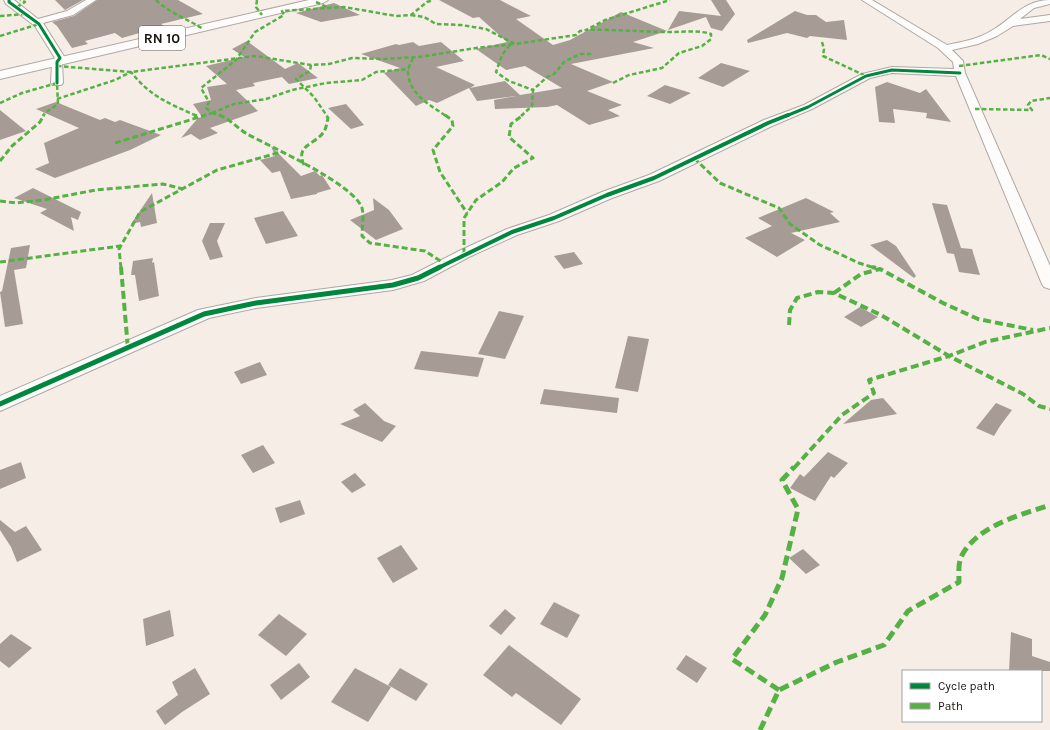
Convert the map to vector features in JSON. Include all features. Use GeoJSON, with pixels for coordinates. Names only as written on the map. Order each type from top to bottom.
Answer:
{"type":"FeatureCollection","features":[{"type":"Feature","properties":{"kind":"main road","name":"RN 10"},"geometry":{"type":"LineString","coordinates":[[0,75],[323,0]]}},
{"type":"Feature","properties":{"kind":"street"},"geometry":{"type":"LineString","coordinates":[[9,0],[9,2],[38,22],[60,58],[58,62],[57,83]]}},
{"type":"Feature","properties":{"kind":"street"},"geometry":{"type":"LineString","coordinates":[[38,22],[70,13],[92,0]]}},
{"type":"Feature","properties":{"kind":"street"},"geometry":{"type":"LineString","coordinates":[[866,0],[945,49],[958,61],[960,73],[1050,284]]}},
{"type":"Feature","properties":{"kind":"street"},"geometry":{"type":"LineString","coordinates":[[945,49],[974,42],[994,34],[1010,23],[1028,3],[1050,1]]}},
{"type":"Feature","properties":{"kind":"street"},"geometry":{"type":"LineString","coordinates":[[1010,23],[1050,18]]}},
{"type":"Feature","properties":{"kind":"street"},"geometry":{"type":"LineString","coordinates":[[0,404],[204,314],[256,303],[393,285],[418,278],[464,254],[512,232],[554,218],[607,195],[654,178],[768,123],[808,107],[866,76],[892,70],[960,73]]}},
{"type":"Feature","properties":{"kind":"building"},"geometry":{"type":"Polygon","coordinates":[[[55,0],[83,0],[65,10],[55,0]]]}},
{"type":"Feature","properties":{"kind":"building"},"geometry":{"type":"Polygon","coordinates":[[[97,0],[178,0],[203,14],[161,24],[164,26],[122,38],[115,33],[85,41],[88,44],[72,48],[57,26],[52,22],[74,16],[97,0]]]}},
{"type":"Feature","properties":{"kind":"building"},"geometry":{"type":"Polygon","coordinates":[[[439,0],[500,0],[531,16],[516,19],[553,45],[570,40],[621,12],[667,31],[633,42],[654,48],[571,64],[613,82],[587,91],[622,105],[608,110],[620,116],[589,125],[557,105],[547,107],[495,109],[494,100],[516,96],[477,101],[469,88],[437,103],[429,100],[416,106],[384,73],[400,68],[361,54],[396,44],[399,45],[413,42],[419,46],[441,42],[464,61],[436,67],[475,85],[470,88],[505,81],[520,95],[562,88],[525,66],[506,70],[476,49],[507,42],[479,17],[473,18],[439,0]]]}},
{"type":"Feature","properties":{"kind":"building"},"geometry":{"type":"Polygon","coordinates":[[[711,0],[726,0],[735,14],[722,31],[711,28],[706,17],[668,30],[679,11],[721,16],[711,0]]]}},
{"type":"Feature","properties":{"kind":"building"},"geometry":{"type":"Polygon","coordinates":[[[334,3],[360,15],[321,22],[296,13],[334,3]]]}},
{"type":"Feature","properties":{"kind":"building"},"geometry":{"type":"Polygon","coordinates":[[[795,11],[807,15],[816,15],[826,22],[844,20],[847,40],[810,36],[807,38],[787,33],[748,43],[747,40],[795,11]]]}},
{"type":"Feature","properties":{"kind":"building"},"geometry":{"type":"Polygon","coordinates":[[[247,41],[285,69],[298,63],[318,78],[289,84],[282,77],[253,83],[255,86],[236,90],[258,111],[210,128],[218,133],[200,140],[191,134],[181,138],[198,118],[202,117],[193,104],[211,100],[207,87],[227,84],[206,66],[244,57],[232,49],[247,41]]]}},
{"type":"Feature","properties":{"kind":"building"},"geometry":{"type":"Polygon","coordinates":[[[721,63],[750,71],[723,87],[698,78],[721,63]]]}},
{"type":"Feature","properties":{"kind":"building"},"geometry":{"type":"Polygon","coordinates":[[[887,82],[920,93],[926,89],[951,122],[926,118],[927,113],[893,109],[895,123],[879,122],[875,87],[887,82]]]}},
{"type":"Feature","properties":{"kind":"building"},"geometry":{"type":"Polygon","coordinates":[[[665,85],[691,93],[670,104],[647,96],[665,85]]]}},
{"type":"Feature","properties":{"kind":"building"},"geometry":{"type":"Polygon","coordinates":[[[56,102],[100,120],[105,118],[115,122],[120,120],[161,135],[130,150],[55,178],[35,169],[49,163],[44,143],[79,128],[36,109],[56,102]]]}},
{"type":"Feature","properties":{"kind":"building"},"geometry":{"type":"Polygon","coordinates":[[[346,104],[364,125],[351,129],[328,108],[346,104]]]}},
{"type":"Feature","properties":{"kind":"building"},"geometry":{"type":"Polygon","coordinates":[[[0,110],[26,131],[0,140],[0,110]]]}},
{"type":"Feature","properties":{"kind":"building"},"geometry":{"type":"Polygon","coordinates":[[[271,146],[301,176],[315,171],[320,176],[322,175],[331,189],[317,194],[291,199],[280,171],[272,173],[260,160],[275,156],[271,146]]]}},
{"type":"Feature","properties":{"kind":"building"},"geometry":{"type":"Polygon","coordinates":[[[33,188],[81,212],[78,220],[71,217],[74,231],[40,213],[47,209],[14,198],[33,188]]]}},
{"type":"Feature","properties":{"kind":"building"},"geometry":{"type":"Polygon","coordinates":[[[152,193],[157,223],[141,227],[140,222],[131,224],[152,193]]]}},
{"type":"Feature","properties":{"kind":"building"},"geometry":{"type":"Polygon","coordinates":[[[373,198],[389,210],[403,229],[376,240],[350,220],[374,210],[373,198]]]}},
{"type":"Feature","properties":{"kind":"building"},"geometry":{"type":"Polygon","coordinates":[[[806,198],[834,212],[830,213],[840,222],[791,233],[805,240],[777,257],[745,238],[772,226],[758,218],[806,198]]]}},
{"type":"Feature","properties":{"kind":"building"},"geometry":{"type":"Polygon","coordinates":[[[932,203],[947,205],[961,248],[972,249],[980,275],[959,272],[954,254],[947,253],[932,203]]]}},
{"type":"Feature","properties":{"kind":"building"},"geometry":{"type":"Polygon","coordinates":[[[283,211],[298,236],[266,244],[254,218],[283,211]]]}},
{"type":"Feature","properties":{"kind":"building"},"geometry":{"type":"Polygon","coordinates":[[[210,223],[225,223],[217,241],[223,257],[210,260],[202,241],[210,223]]]}},
{"type":"Feature","properties":{"kind":"building"},"geometry":{"type":"Polygon","coordinates":[[[887,240],[896,246],[916,276],[914,278],[870,245],[887,240]]]}},
{"type":"Feature","properties":{"kind":"building"},"geometry":{"type":"Polygon","coordinates":[[[30,245],[26,268],[14,270],[23,324],[5,327],[0,292],[2,291],[11,248],[30,245]]]}},
{"type":"Feature","properties":{"kind":"building"},"geometry":{"type":"Polygon","coordinates":[[[574,252],[583,264],[564,269],[554,256],[574,252]]]}},
{"type":"Feature","properties":{"kind":"building"},"geometry":{"type":"Polygon","coordinates":[[[153,258],[152,263],[154,262],[159,296],[139,301],[135,275],[131,275],[133,261],[153,258]]]}},
{"type":"Feature","properties":{"kind":"building"},"geometry":{"type":"Polygon","coordinates":[[[860,307],[878,317],[861,327],[844,317],[860,307]]]}},
{"type":"Feature","properties":{"kind":"building"},"geometry":{"type":"Polygon","coordinates":[[[499,311],[524,316],[505,359],[478,354],[499,311]]]}},
{"type":"Feature","properties":{"kind":"building"},"geometry":{"type":"Polygon","coordinates":[[[628,336],[649,339],[638,392],[615,388],[628,336]]]}},
{"type":"Feature","properties":{"kind":"building"},"geometry":{"type":"Polygon","coordinates":[[[421,351],[484,358],[478,377],[414,369],[421,351]]]}},
{"type":"Feature","properties":{"kind":"building"},"geometry":{"type":"Polygon","coordinates":[[[260,362],[267,375],[241,384],[234,372],[260,362]]]}},
{"type":"Feature","properties":{"kind":"building"},"geometry":{"type":"Polygon","coordinates":[[[544,389],[619,398],[617,413],[540,404],[544,389]]]}},
{"type":"Feature","properties":{"kind":"building"},"geometry":{"type":"Polygon","coordinates":[[[883,398],[897,414],[843,424],[871,400],[883,398]]]}},
{"type":"Feature","properties":{"kind":"building"},"geometry":{"type":"Polygon","coordinates":[[[365,403],[384,421],[396,426],[382,442],[340,424],[360,416],[353,410],[365,403]]]}},
{"type":"Feature","properties":{"kind":"building"},"geometry":{"type":"Polygon","coordinates":[[[996,403],[1012,410],[994,436],[976,428],[996,403]]]}},
{"type":"Feature","properties":{"kind":"building"},"geometry":{"type":"Polygon","coordinates":[[[263,445],[275,463],[253,473],[241,455],[263,445]]]}},
{"type":"Feature","properties":{"kind":"building"},"geometry":{"type":"Polygon","coordinates":[[[828,452],[848,463],[834,478],[831,476],[815,501],[790,488],[800,474],[804,477],[828,452]]]}},
{"type":"Feature","properties":{"kind":"building"},"geometry":{"type":"Polygon","coordinates":[[[21,462],[26,478],[0,489],[0,470],[21,462]]]}},
{"type":"Feature","properties":{"kind":"building"},"geometry":{"type":"Polygon","coordinates":[[[355,473],[366,485],[352,493],[341,482],[355,473]]]}},
{"type":"Feature","properties":{"kind":"building"},"geometry":{"type":"Polygon","coordinates":[[[300,500],[305,514],[280,523],[275,508],[300,500]]]}},
{"type":"Feature","properties":{"kind":"building"},"geometry":{"type":"Polygon","coordinates":[[[0,520],[15,532],[26,526],[42,550],[17,562],[11,547],[0,530],[0,520]]]}},
{"type":"Feature","properties":{"kind":"building"},"geometry":{"type":"Polygon","coordinates":[[[401,545],[418,569],[393,583],[377,558],[401,545]]]}},
{"type":"Feature","properties":{"kind":"building"},"geometry":{"type":"Polygon","coordinates":[[[803,549],[820,565],[806,574],[789,558],[803,549]]]}},
{"type":"Feature","properties":{"kind":"building"},"geometry":{"type":"Polygon","coordinates":[[[554,602],[580,615],[567,638],[540,624],[554,602]]]}},
{"type":"Feature","properties":{"kind":"building"},"geometry":{"type":"Polygon","coordinates":[[[505,609],[516,618],[501,635],[489,626],[505,609]]]}},
{"type":"Feature","properties":{"kind":"building"},"geometry":{"type":"Polygon","coordinates":[[[170,610],[174,636],[146,646],[143,619],[170,610]]]}},
{"type":"Feature","properties":{"kind":"building"},"geometry":{"type":"Polygon","coordinates":[[[279,614],[307,634],[286,656],[258,635],[279,614]]]}},
{"type":"Feature","properties":{"kind":"building"},"geometry":{"type":"Polygon","coordinates":[[[1011,632],[1032,639],[1032,656],[1050,662],[1050,671],[1009,670],[1011,632]]]}},
{"type":"Feature","properties":{"kind":"building"},"geometry":{"type":"Polygon","coordinates":[[[11,634],[32,648],[9,668],[0,661],[0,644],[11,634]]]}},
{"type":"Feature","properties":{"kind":"building"},"geometry":{"type":"Polygon","coordinates":[[[509,645],[581,699],[561,725],[516,693],[512,697],[483,675],[509,645]]]}},
{"type":"Feature","properties":{"kind":"building"},"geometry":{"type":"Polygon","coordinates":[[[686,655],[707,668],[697,683],[676,669],[686,655]]]}},
{"type":"Feature","properties":{"kind":"building"},"geometry":{"type":"Polygon","coordinates":[[[299,663],[310,677],[281,700],[270,685],[299,663]]]}},
{"type":"Feature","properties":{"kind":"building"},"geometry":{"type":"Polygon","coordinates":[[[195,668],[210,694],[165,725],[156,711],[178,695],[172,682],[195,668]]]}},
{"type":"Feature","properties":{"kind":"building"},"geometry":{"type":"Polygon","coordinates":[[[355,668],[391,687],[368,722],[331,702],[355,668]]]}},
{"type":"Feature","properties":{"kind":"building"},"geometry":{"type":"Polygon","coordinates":[[[400,668],[428,684],[416,701],[388,685],[400,668]]]}},
{"type":"Feature","properties":{"kind":"marked path"},"geometry":{"type":"LineString","coordinates":[[17,7],[25,2],[20,0]]}},
{"type":"Feature","properties":{"kind":"marked path"},"geometry":{"type":"LineString","coordinates":[[156,0],[164,8],[191,21],[203,29]]}},
{"type":"Feature","properties":{"kind":"marked path"},"geometry":{"type":"LineString","coordinates":[[257,0],[256,7],[262,15]]}},
{"type":"Feature","properties":{"kind":"marked path"},"geometry":{"type":"LineString","coordinates":[[115,143],[212,113],[206,108],[209,102],[201,88],[236,60],[255,32],[284,15],[282,11],[344,7],[396,16],[411,15],[427,2],[433,0]]}},
{"type":"Feature","properties":{"kind":"marked path"},"geometry":{"type":"LineString","coordinates":[[613,83],[624,76],[662,68],[679,53],[702,46],[711,39],[711,34],[705,32],[669,32],[617,29],[586,30],[605,20],[670,0]]}},
{"type":"Feature","properties":{"kind":"marked path"},"geometry":{"type":"LineString","coordinates":[[316,2],[329,8]]}},
{"type":"Feature","properties":{"kind":"marked path"},"geometry":{"type":"LineString","coordinates":[[0,16],[25,14]]}},
{"type":"Feature","properties":{"kind":"marked path"},"geometry":{"type":"LineString","coordinates":[[411,15],[424,17],[436,24],[461,25],[486,29],[515,44],[576,35],[580,31],[586,30]]}},
{"type":"Feature","properties":{"kind":"marked path"},"geometry":{"type":"LineString","coordinates":[[0,36],[39,24]]}},
{"type":"Feature","properties":{"kind":"marked path"},"geometry":{"type":"LineString","coordinates":[[822,42],[824,49],[823,56],[866,76]]}},
{"type":"Feature","properties":{"kind":"marked path"},"geometry":{"type":"LineString","coordinates":[[57,66],[131,72],[255,56],[311,65],[329,64],[352,58],[381,59],[419,57],[476,48],[515,44]]}},
{"type":"Feature","properties":{"kind":"marked path"},"geometry":{"type":"LineString","coordinates":[[510,45],[502,55],[496,72],[504,79],[533,90]]}},
{"type":"Feature","properties":{"kind":"marked path"},"geometry":{"type":"LineString","coordinates":[[464,254],[464,218],[476,200],[502,182],[514,168],[533,158],[509,137],[511,124],[532,106],[533,90],[547,77],[554,74],[565,61],[581,54],[592,54]]}},
{"type":"Feature","properties":{"kind":"marked path"},"geometry":{"type":"LineString","coordinates":[[959,66],[1041,55],[1050,59]]}},
{"type":"Feature","properties":{"kind":"marked path"},"geometry":{"type":"LineString","coordinates":[[413,58],[408,72],[413,88],[420,98],[452,120],[453,126],[433,150],[440,172],[467,213]]}},
{"type":"Feature","properties":{"kind":"marked path"},"geometry":{"type":"LineString","coordinates":[[304,165],[301,158],[304,148],[323,133],[328,118],[322,107],[306,87],[296,79],[310,71],[311,65]]}},
{"type":"Feature","properties":{"kind":"marked path"},"geometry":{"type":"LineString","coordinates":[[212,113],[234,104],[266,99],[292,90],[326,83],[362,80],[376,72],[409,69]]}},
{"type":"Feature","properties":{"kind":"marked path"},"geometry":{"type":"LineString","coordinates":[[57,99],[115,80],[131,72],[140,83],[161,100],[197,116]]}},
{"type":"Feature","properties":{"kind":"marked path"},"geometry":{"type":"LineString","coordinates":[[0,103],[22,93],[57,83],[58,104],[45,113],[40,122],[12,146],[0,161]]}},
{"type":"Feature","properties":{"kind":"marked path"},"geometry":{"type":"LineString","coordinates":[[975,109],[1032,110],[1028,105],[1031,101],[1050,98]]}},
{"type":"Feature","properties":{"kind":"marked path"},"geometry":{"type":"LineString","coordinates":[[212,113],[226,117],[236,127],[247,134],[326,176],[356,198],[362,209],[362,236],[370,243],[425,251],[445,264]]}},
{"type":"Feature","properties":{"kind":"marked path"},"geometry":{"type":"LineString","coordinates":[[128,349],[119,249],[140,212],[217,170],[281,152]]}},
{"type":"Feature","properties":{"kind":"marked path"},"geometry":{"type":"LineString","coordinates":[[694,158],[720,183],[779,208],[790,224],[820,245],[859,263],[876,268]]}},
{"type":"Feature","properties":{"kind":"marked path"},"geometry":{"type":"LineString","coordinates":[[0,201],[16,203],[43,200],[96,190],[163,184],[183,189]]}},
{"type":"Feature","properties":{"kind":"marked path"},"geometry":{"type":"LineString","coordinates":[[0,262],[120,246]]}},
{"type":"Feature","properties":{"kind":"marked path"},"geometry":{"type":"LineString","coordinates":[[834,293],[861,274],[867,271],[880,269],[943,303],[978,319],[1033,330]]}},
{"type":"Feature","properties":{"kind":"marked path"},"geometry":{"type":"LineString","coordinates":[[789,325],[790,310],[797,298],[818,292],[834,293],[881,315],[949,356],[1023,394],[1039,406],[1050,409]]}},
{"type":"Feature","properties":{"kind":"marked path"},"geometry":{"type":"LineString","coordinates":[[779,690],[732,659],[765,615],[782,578],[798,509],[782,480],[842,415],[874,393],[869,380],[949,356],[985,342],[1050,328]]}},
{"type":"Feature","properties":{"kind":"marked path"},"geometry":{"type":"LineString","coordinates":[[760,730],[779,690],[837,662],[884,645],[908,611],[959,582],[959,566],[961,557],[977,538],[988,530],[1013,518],[1050,505]]}},
{"type":"Feature","properties":{"kind":"cycle path"},"geometry":{"type":"LineString","coordinates":[[9,0],[9,2],[39,24],[60,58],[57,62],[57,83]]}},
{"type":"Feature","properties":{"kind":"cycle path"},"geometry":{"type":"LineString","coordinates":[[0,404],[204,314],[256,303],[393,285],[418,278],[464,254],[512,232],[554,218],[607,195],[654,178],[768,123],[808,107],[866,76],[892,70],[960,73]]}}]}
